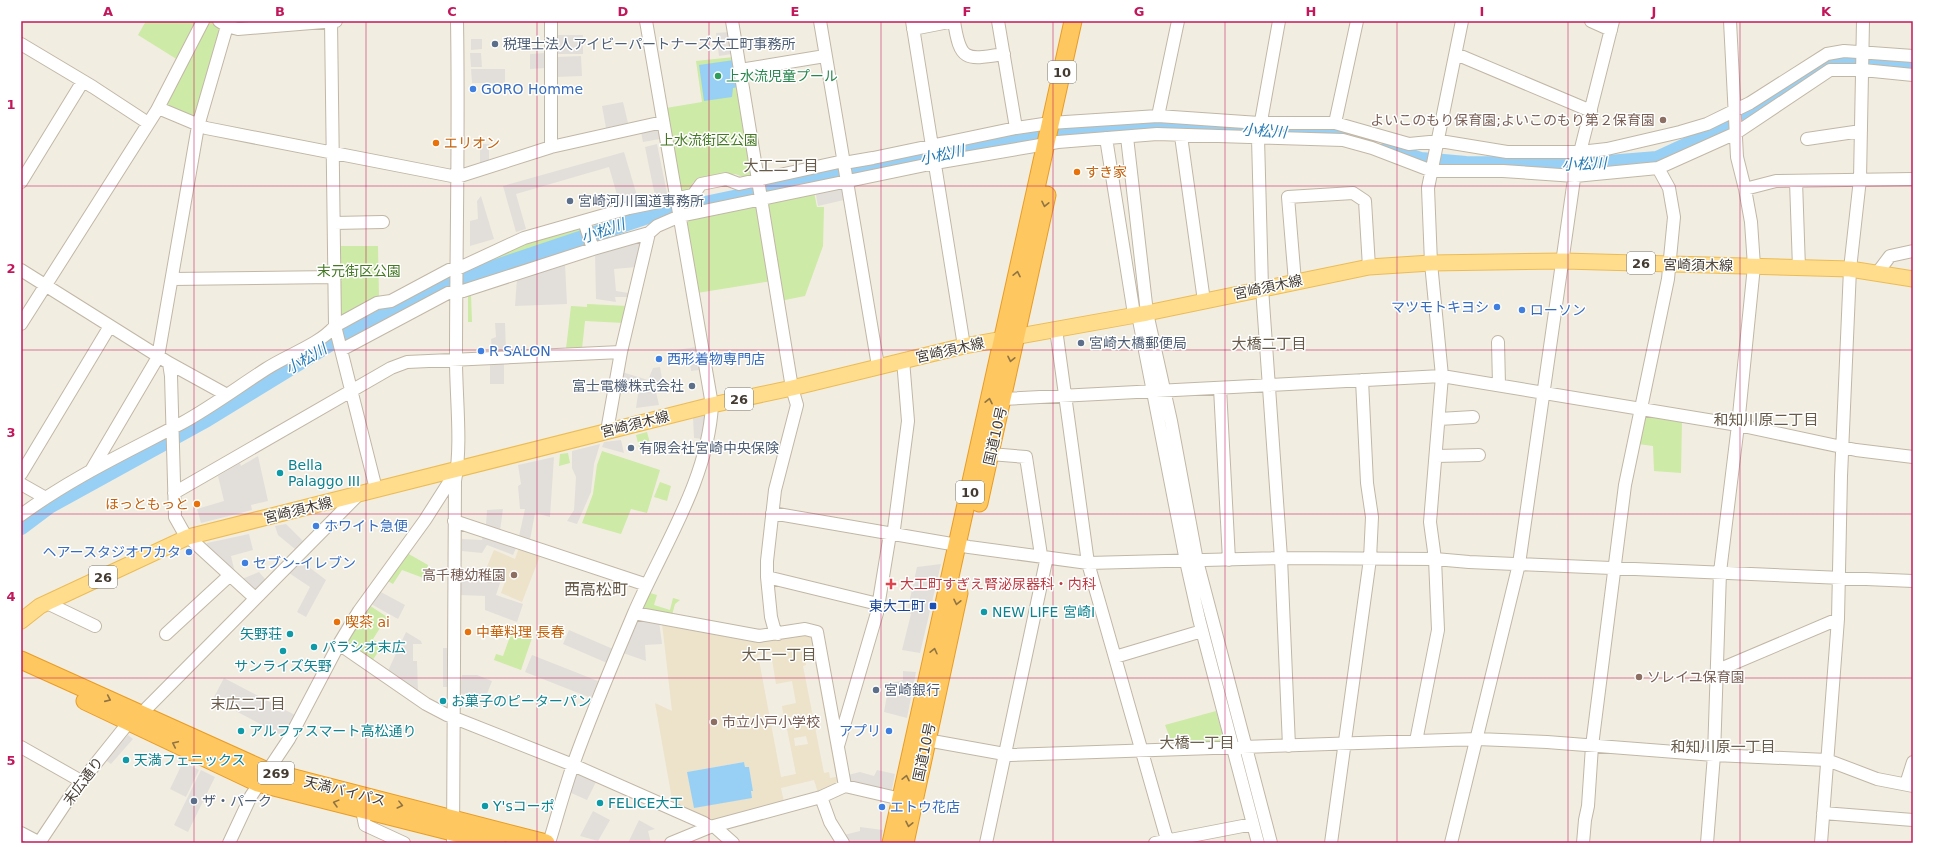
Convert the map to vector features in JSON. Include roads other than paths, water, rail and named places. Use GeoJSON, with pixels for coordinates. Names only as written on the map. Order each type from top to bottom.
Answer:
{"type":"FeatureCollection","features":[{"type":"Feature","properties":{"kind":"highway","name":"10"},"geometry":{"type":"LineString","coordinates":[[1054,133],[1073,21]]}},
{"type":"Feature","properties":{"kind":"highway","name":"10"},"geometry":{"type":"LineString","coordinates":[[1054,133],[1085,21]]}},
{"type":"Feature","properties":{"kind":"highway","name":"国道10号"},"geometry":{"type":"LineString","coordinates":[[905,843],[921,739],[1054,133]]}},
{"type":"Feature","properties":{"kind":"highway","name":"国道10号"},"geometry":{"type":"LineString","coordinates":[[964,545],[990,454],[1003,399],[1010,337]]}},
{"type":"Feature","properties":{"kind":"highway","name":"天満バイパス"},"geometry":{"type":"LineString","coordinates":[[21,660],[135,718],[262,777],[362,810],[496,843]]}},
{"type":"Feature","properties":{"kind":"highway","name":"天満バイパス"},"geometry":{"type":"LineString","coordinates":[[21,672],[135,718]]}},
{"type":"Feature","properties":{"kind":"highway","name":"国道10号"},"geometry":{"type":"LineString","coordinates":[[891,843],[901,799],[921,739]]}},
{"type":"Feature","properties":{"kind":"highway","name":"天満バイパス"},"geometry":{"type":"LineString","coordinates":[[262,777],[453,832],[546,843]]}},
{"type":"Feature","properties":{"kind":"main road","name":"宮崎須木線"},"geometry":{"type":"LineString","coordinates":[[21,621],[47,603],[188,537],[712,405],[792,388],[964,346],[1056,328],[1140,314],[1369,267],[1564,261],[1850,269],[1878,272],[1913,279]]}},
{"type":"Feature","properties":{"kind":"street"},"geometry":{"type":"LineString","coordinates":[[21,324],[157,110],[203,21]]}},
{"type":"Feature","properties":{"kind":"street"},"geometry":{"type":"LineString","coordinates":[[331,21],[334,153],[335,326],[376,489]]}},
{"type":"Feature","properties":{"kind":"street"},"geometry":{"type":"LineString","coordinates":[[92,470],[164,360],[172,279],[198,126],[223,24],[238,29],[336,21]]}},
{"type":"Feature","properties":{"kind":"street"},"geometry":{"type":"LineString","coordinates":[[453,832],[454,521],[455,481],[457,469],[457,21]]}},
{"type":"Feature","properties":{"kind":"street"},"geometry":{"type":"LineString","coordinates":[[550,147],[551,21]]}},
{"type":"Feature","properties":{"kind":"street"},"geometry":{"type":"LineString","coordinates":[[549,843],[573,765],[634,613],[678,524],[694,484],[711,426],[712,405],[646,21]]}},
{"type":"Feature","properties":{"kind":"street"},"geometry":{"type":"LineString","coordinates":[[732,21],[760,200],[792,388],[797,405],[775,490],[772,513],[767,577],[771,617],[774,628],[778,634]]}},
{"type":"Feature","properties":{"kind":"street"},"geometry":{"type":"LineString","coordinates":[[820,21],[878,366]]}},
{"type":"Feature","properties":{"kind":"street"},"geometry":{"type":"LineString","coordinates":[[964,346],[912,25],[954,21],[958,45],[968,56],[974,59],[1004,54]]}},
{"type":"Feature","properties":{"kind":"street"},"geometry":{"type":"LineString","coordinates":[[998,21],[1016,128]]}},
{"type":"Feature","properties":{"kind":"street"},"geometry":{"type":"LineString","coordinates":[[1158,116],[1178,21]]}},
{"type":"Feature","properties":{"kind":"street"},"geometry":{"type":"LineString","coordinates":[[1279,21],[1258,138],[1262,288],[1270,384],[1281,558],[1289,746]]}},
{"type":"Feature","properties":{"kind":"street"},"geometry":{"type":"LineString","coordinates":[[1335,123],[1357,21]]}},
{"type":"Feature","properties":{"kind":"street"},"geometry":{"type":"LineString","coordinates":[[1416,741],[1438,630],[1435,559],[1430,522],[1442,376],[1431,264],[1428,188],[1462,21]]}},
{"type":"Feature","properties":{"kind":"street"},"geometry":{"type":"LineString","coordinates":[[1451,843],[1519,564],[1564,261],[1575,174],[1612,26],[1591,21]]}},
{"type":"Feature","properties":{"kind":"street"},"geometry":{"type":"LineString","coordinates":[[1707,843],[1714,755],[1718,670],[1720,572],[1738,425],[1754,266],[1751,222],[1737,157],[1730,21]]}},
{"type":"Feature","properties":{"kind":"street"},"geometry":{"type":"LineString","coordinates":[[1820,843],[1838,619],[1850,269],[1860,179],[1863,21]]}},
{"type":"Feature","properties":{"kind":"street"},"geometry":{"type":"LineString","coordinates":[[21,44],[83,81],[148,123]]}},
{"type":"Feature","properties":{"kind":"street"},"geometry":{"type":"LineString","coordinates":[[341,350],[457,290],[649,233],[657,226],[680,216],[935,163],[1054,133],[1158,116],[1260,122],[1335,123],[1409,144],[1507,152],[1580,155],[1680,132],[1707,124],[1750,103],[1827,54],[1844,51],[1913,56]]}},
{"type":"Feature","properties":{"kind":"street"},"geometry":{"type":"LineString","coordinates":[[1456,54],[1591,110]]}},
{"type":"Feature","properties":{"kind":"street"},"geometry":{"type":"LineString","coordinates":[[740,70],[825,56]]}},
{"type":"Feature","properties":{"kind":"street"},"geometry":{"type":"LineString","coordinates":[[21,515],[44,497],[92,470],[181,424],[266,368],[331,331],[335,326],[377,303],[391,301],[449,270],[457,269],[524,238],[629,208],[693,195],[701,184],[726,179],[740,184],[839,162],[844,163],[1016,128],[1106,138],[1157,134],[1181,136],[1343,140],[1372,148],[1432,171],[1503,171],[1575,174],[1658,168],[1736,133],[1830,70],[1863,70],[1913,75]]}},
{"type":"Feature","properties":{"kind":"street"},"geometry":{"type":"LineString","coordinates":[[21,182],[83,81]]}},
{"type":"Feature","properties":{"kind":"street"},"geometry":{"type":"LineString","coordinates":[[157,110],[163,110],[198,126],[457,177],[550,147],[663,122]]}},
{"type":"Feature","properties":{"kind":"street"},"geometry":{"type":"LineString","coordinates":[[1807,139],[1861,131]]}},
{"type":"Feature","properties":{"kind":"street"},"geometry":{"type":"LineString","coordinates":[[1181,136],[1204,301]]}},
{"type":"Feature","properties":{"kind":"street"},"geometry":{"type":"LineString","coordinates":[[1127,137],[1140,314]]}},
{"type":"Feature","properties":{"kind":"street"},"geometry":{"type":"LineString","coordinates":[[1106,138],[1140,314],[1158,391],[1191,561],[1202,631],[1258,843]]}},
{"type":"Feature","properties":{"kind":"street"},"geometry":{"type":"LineString","coordinates":[[1583,843],[1588,806],[1592,746],[1628,467],[1670,264],[1674,217],[1669,188],[1658,168]]}},
{"type":"Feature","properties":{"kind":"street"},"geometry":{"type":"LineString","coordinates":[[1745,189],[1776,181],[1913,179]]}},
{"type":"Feature","properties":{"kind":"street"},"geometry":{"type":"LineString","coordinates":[[1796,180],[1799,268]]}},
{"type":"Feature","properties":{"kind":"street"},"geometry":{"type":"LineString","coordinates":[[1295,282],[1288,197],[1353,193],[1362,198],[1365,201],[1369,267]]}},
{"type":"Feature","properties":{"kind":"street"},"geometry":{"type":"LineString","coordinates":[[334,223],[383,222]]}},
{"type":"Feature","properties":{"kind":"street"},"geometry":{"type":"LineString","coordinates":[[584,222],[593,249]]}},
{"type":"Feature","properties":{"kind":"street"},"geometry":{"type":"LineString","coordinates":[[607,431],[621,352],[649,233]]}},
{"type":"Feature","properties":{"kind":"street"},"geometry":{"type":"LineString","coordinates":[[1878,272],[1890,256],[1913,251]]}},
{"type":"Feature","properties":{"kind":"street"},"geometry":{"type":"LineString","coordinates":[[21,270],[164,360],[227,395]]}},
{"type":"Feature","properties":{"kind":"street"},"geometry":{"type":"LineString","coordinates":[[172,279],[335,276]]}},
{"type":"Feature","properties":{"kind":"street"},"geometry":{"type":"LineString","coordinates":[[21,474],[110,326]]}},
{"type":"Feature","properties":{"kind":"street"},"geometry":{"type":"LineString","coordinates":[[1056,328],[1088,563],[1168,842]]}},
{"type":"Feature","properties":{"kind":"street"},"geometry":{"type":"LineString","coordinates":[[1498,342],[1499,385]]}},
{"type":"Feature","properties":{"kind":"street"},"geometry":{"type":"LineString","coordinates":[[174,493],[391,368],[407,362],[456,361],[621,352]]}},
{"type":"Feature","properties":{"kind":"street"},"geometry":{"type":"LineString","coordinates":[[164,360],[171,376],[175,517],[184,533],[255,598]]}},
{"type":"Feature","properties":{"kind":"street"},"geometry":{"type":"LineString","coordinates":[[838,746],[877,613],[890,534],[894,529],[908,421],[903,360]]}},
{"type":"Feature","properties":{"kind":"street"},"geometry":{"type":"LineString","coordinates":[[1003,399],[1442,376],[1738,425],[1856,450],[1913,457]]}},
{"type":"Feature","properties":{"kind":"street"},"geometry":{"type":"LineString","coordinates":[[1331,843],[1370,559],[1372,517],[1367,483],[1362,380]]}},
{"type":"Feature","properties":{"kind":"street"},"geometry":{"type":"LineString","coordinates":[[1220,388],[1229,560]]}},
{"type":"Feature","properties":{"kind":"street"},"geometry":{"type":"LineString","coordinates":[[1439,419],[1473,418]]}},
{"type":"Feature","properties":{"kind":"street"},"geometry":{"type":"LineString","coordinates":[[986,843],[1046,561],[1041,556],[1026,456],[990,454]]}},
{"type":"Feature","properties":{"kind":"street"},"geometry":{"type":"LineString","coordinates":[[1436,456],[1479,455]]}},
{"type":"Feature","properties":{"kind":"street"},"geometry":{"type":"LineString","coordinates":[[229,843],[262,777],[289,739],[339,644],[359,611],[425,520],[457,469]]}},
{"type":"Feature","properties":{"kind":"street"},"geometry":{"type":"LineString","coordinates":[[21,484],[44,497]]}},
{"type":"Feature","properties":{"kind":"street","name":"末広通り"},"geometry":{"type":"LineString","coordinates":[[40,843],[81,781],[135,718],[358,495]]}},
{"type":"Feature","properties":{"kind":"street"},"geometry":{"type":"LineString","coordinates":[[772,513],[890,534],[1088,563],[1281,558],[1435,559],[1913,581]]}},
{"type":"Feature","properties":{"kind":"street"},"geometry":{"type":"LineString","coordinates":[[454,521],[647,585]]}},
{"type":"Feature","properties":{"kind":"street"},"geometry":{"type":"LineString","coordinates":[[1191,561],[1271,843]]}},
{"type":"Feature","properties":{"kind":"street"},"geometry":{"type":"LineString","coordinates":[[166,634],[230,575]]}},
{"type":"Feature","properties":{"kind":"street"},"geometry":{"type":"LineString","coordinates":[[767,577],[878,604]]}},
{"type":"Feature","properties":{"kind":"street"},"geometry":{"type":"LineString","coordinates":[[47,603],[94,626]]}},
{"type":"Feature","properties":{"kind":"street"},"geometry":{"type":"LineString","coordinates":[[634,613],[759,636],[805,629],[817,632],[845,786]]}},
{"type":"Feature","properties":{"kind":"street"},"geometry":{"type":"LineString","coordinates":[[1718,670],[1838,619]]}},
{"type":"Feature","properties":{"kind":"street"},"geometry":{"type":"LineString","coordinates":[[1115,657],[1202,631]]}},
{"type":"Feature","properties":{"kind":"street"},"geometry":{"type":"LineString","coordinates":[[339,644],[426,704],[453,718],[573,765],[713,827],[733,843]]}},
{"type":"Feature","properties":{"kind":"street"},"geometry":{"type":"LineString","coordinates":[[921,739],[1004,755],[1477,739],[1714,755],[1827,760],[1877,779],[1910,785],[1913,762]]}},
{"type":"Feature","properties":{"kind":"street"},"geometry":{"type":"LineString","coordinates":[[21,747],[81,781]]}},
{"type":"Feature","properties":{"kind":"street"},"geometry":{"type":"LineString","coordinates":[[671,843],[713,827],[821,797],[845,786],[901,799]]}},
{"type":"Feature","properties":{"kind":"street"},"geometry":{"type":"LineString","coordinates":[[821,797],[830,822],[843,843]]}},
{"type":"Feature","properties":{"kind":"street"},"geometry":{"type":"LineString","coordinates":[[362,810],[365,825],[404,843]]}},
{"type":"Feature","properties":{"kind":"street"},"geometry":{"type":"LineString","coordinates":[[1823,813],[1913,820]]}},
{"type":"Feature","properties":{"kind":"street"},"geometry":{"type":"LineString","coordinates":[[1155,843],[1168,842],[1253,824]]}},
{"type":"Feature","properties":{"kind":"street"},"geometry":{"type":"LineString","coordinates":[[21,833],[40,843]]}},
{"type":"Feature","properties":{"kind":"water","name":"上水流児童プール"},"geometry":{"type":"Polygon","coordinates":[[[734,60],[738,87],[733,88],[732,97],[704,101],[699,65],[734,60]]]}},
{"type":"Feature","properties":{"kind":"water"},"geometry":{"type":"Polygon","coordinates":[[[744,762],[745,767],[749,767],[753,791],[751,791],[752,798],[694,808],[687,772],[744,762]]]}},
{"type":"Feature","properties":{"kind":"waterway","name":"小松川"},"geometry":{"type":"LineString","coordinates":[[1387,149],[1421,160],[1466,164],[1584,165],[1657,159],[1707,136],[1755,109],[1810,73],[1837,60],[1852,59],[1913,66]]}},
{"type":"Feature","properties":{"kind":"waterway","name":"小松川"},"geometry":{"type":"LineString","coordinates":[[21,527],[49,506],[207,419],[331,343],[432,292],[482,272],[648,216],[1028,136],[1165,126],[1308,132],[1340,135]]}},
{"type":"Feature","properties":{"kind":"place","name":"税理士法人アイビーパートナーズ大工町事務所"},"geometry":{"type":"Point","coordinates":[495,44]}},
{"type":"Feature","properties":{"kind":"place","name":"上水流児童プール"},"geometry":{"type":"Point","coordinates":[718,76]}},
{"type":"Feature","properties":{"kind":"place","name":"GORO Homme"},"geometry":{"type":"Point","coordinates":[473,89]}},
{"type":"Feature","properties":{"kind":"place","name":"よいこのもり保育園;よいこのもり第２保育園"},"geometry":{"type":"Point","coordinates":[1663,120]}},
{"type":"Feature","properties":{"kind":"place","name":"エリオン"},"geometry":{"type":"Point","coordinates":[436,143]}},
{"type":"Feature","properties":{"kind":"place","name":"すき家"},"geometry":{"type":"Point","coordinates":[1077,172]}},
{"type":"Feature","properties":{"kind":"place","name":"宮崎河川国道事務所"},"geometry":{"type":"Point","coordinates":[570,201]}},
{"type":"Feature","properties":{"kind":"place","name":"マツモトキヨシ"},"geometry":{"type":"Point","coordinates":[1497,307]}},
{"type":"Feature","properties":{"kind":"place","name":"ローソン"},"geometry":{"type":"Point","coordinates":[1522,310]}},
{"type":"Feature","properties":{"kind":"place","name":"宮崎大橋郵便局"},"geometry":{"type":"Point","coordinates":[1081,343]}},
{"type":"Feature","properties":{"kind":"place","name":"R SALON"},"geometry":{"type":"Point","coordinates":[481,351]}},
{"type":"Feature","properties":{"kind":"place","name":"西形着物専門店"},"geometry":{"type":"Point","coordinates":[659,359]}},
{"type":"Feature","properties":{"kind":"place","name":"富士電機株式会社"},"geometry":{"type":"Point","coordinates":[692,386]}},
{"type":"Feature","properties":{"kind":"place","name":"有限会社宮崎中央保険"},"geometry":{"type":"Point","coordinates":[631,448]}},
{"type":"Feature","properties":{"kind":"place","name":"Bella Palaggo III"},"geometry":{"type":"Point","coordinates":[280,473]}},
{"type":"Feature","properties":{"kind":"place","name":"ほっともっと"},"geometry":{"type":"Point","coordinates":[197,504]}},
{"type":"Feature","properties":{"kind":"place","name":"ホワイト急便"},"geometry":{"type":"Point","coordinates":[316,526]}},
{"type":"Feature","properties":{"kind":"place","name":"ヘアースタジオワカタ"},"geometry":{"type":"Point","coordinates":[189,552]}},
{"type":"Feature","properties":{"kind":"place","name":"セブン-イレブン"},"geometry":{"type":"Point","coordinates":[245,563]}},
{"type":"Feature","properties":{"kind":"place","name":"高千穂幼稚園"},"geometry":{"type":"Point","coordinates":[514,575]}},
{"type":"Feature","properties":{"kind":"place","name":"大工町すぎえ腎泌尿器科・内科"},"geometry":{"type":"Point","coordinates":[891,584]}},
{"type":"Feature","properties":{"kind":"place","name":"東大工町"},"geometry":{"type":"Point","coordinates":[933,606]}},
{"type":"Feature","properties":{"kind":"place","name":"NEW LIFE 宮崎Ⅰ"},"geometry":{"type":"Point","coordinates":[984,612]}},
{"type":"Feature","properties":{"kind":"place","name":"喫茶 ai"},"geometry":{"type":"Point","coordinates":[337,622]}},
{"type":"Feature","properties":{"kind":"place","name":"中華料理 長春"},"geometry":{"type":"Point","coordinates":[468,632]}},
{"type":"Feature","properties":{"kind":"place","name":"矢野荘"},"geometry":{"type":"Point","coordinates":[290,634]}},
{"type":"Feature","properties":{"kind":"place","name":"パラシオ末広"},"geometry":{"type":"Point","coordinates":[314,647]}},
{"type":"Feature","properties":{"kind":"place","name":"サンライズ矢野"},"geometry":{"type":"Point","coordinates":[283,651]}},
{"type":"Feature","properties":{"kind":"place","name":"ソレイユ保育園"},"geometry":{"type":"Point","coordinates":[1639,677]}},
{"type":"Feature","properties":{"kind":"place","name":"宮崎銀行"},"geometry":{"type":"Point","coordinates":[876,690]}},
{"type":"Feature","properties":{"kind":"place","name":"お菓子のピーターパン"},"geometry":{"type":"Point","coordinates":[443,701]}},
{"type":"Feature","properties":{"kind":"place","name":"市立小戸小学校"},"geometry":{"type":"Point","coordinates":[714,722]}},
{"type":"Feature","properties":{"kind":"place","name":"アルファスマート高松通り"},"geometry":{"type":"Point","coordinates":[241,731]}},
{"type":"Feature","properties":{"kind":"place","name":"アプリ"},"geometry":{"type":"Point","coordinates":[889,731]}},
{"type":"Feature","properties":{"kind":"place","name":"天満フェニックス"},"geometry":{"type":"Point","coordinates":[126,760]}},
{"type":"Feature","properties":{"kind":"place","name":"ザ・パーク"},"geometry":{"type":"Point","coordinates":[194,801]}},
{"type":"Feature","properties":{"kind":"place","name":"FELICE大工"},"geometry":{"type":"Point","coordinates":[600,803]}},
{"type":"Feature","properties":{"kind":"place","name":"Y'sコーポ"},"geometry":{"type":"Point","coordinates":[485,806]}},
{"type":"Feature","properties":{"kind":"place","name":"エトウ花店"},"geometry":{"type":"Point","coordinates":[882,807]}},
{"type":"Feature","properties":{"kind":"district","name":"大工二丁目"},"geometry":{"type":"Point","coordinates":[781,166]}},
{"type":"Feature","properties":{"kind":"district","name":"大橋二丁目"},"geometry":{"type":"Point","coordinates":[1269,344]}},
{"type":"Feature","properties":{"kind":"district","name":"和知川原二丁目"},"geometry":{"type":"Point","coordinates":[1766,420]}},
{"type":"Feature","properties":{"kind":"district","name":"西高松町"},"geometry":{"type":"Point","coordinates":[596,589]}},
{"type":"Feature","properties":{"kind":"district","name":"大工一丁目"},"geometry":{"type":"Point","coordinates":[779,655]}},
{"type":"Feature","properties":{"kind":"district","name":"末広二丁目"},"geometry":{"type":"Point","coordinates":[248,704]}},
{"type":"Feature","properties":{"kind":"district","name":"大橋一丁目"},"geometry":{"type":"Point","coordinates":[1197,743]}},
{"type":"Feature","properties":{"kind":"district","name":"和知川原一丁目"},"geometry":{"type":"Point","coordinates":[1723,747]}},
{"type":"Feature","properties":{"kind":"park label","name":"上水流街区公園"},"geometry":{"type":"Point","coordinates":[709,140]}},
{"type":"Feature","properties":{"kind":"park label","name":"末元街区公園"},"geometry":{"type":"Point","coordinates":[359,271]}}]}
